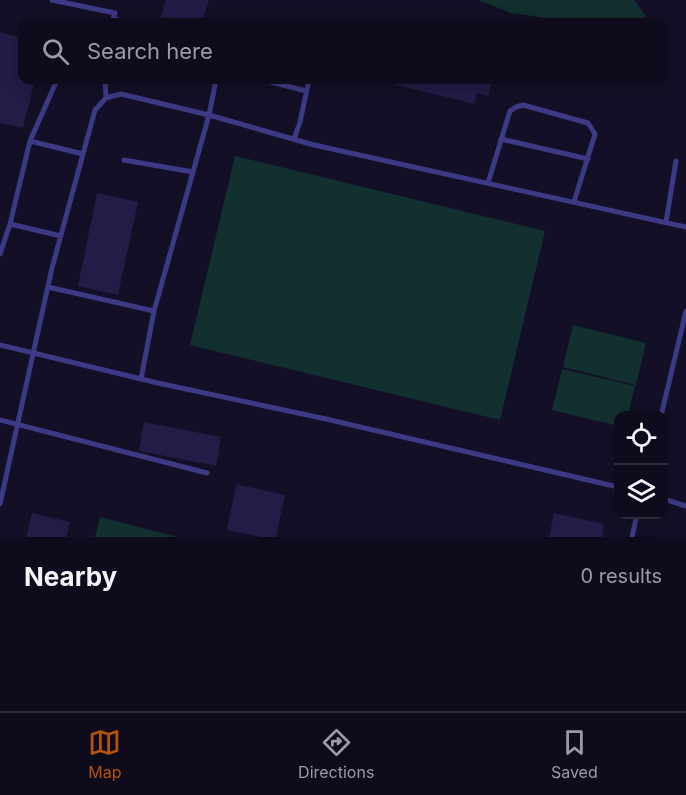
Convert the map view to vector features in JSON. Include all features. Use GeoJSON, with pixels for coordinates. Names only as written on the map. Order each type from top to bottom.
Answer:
{"type":"FeatureCollection","features":[{"type":"Feature","properties":{"kind":"lane"},"geometry":{"type":"LineString","coordinates":[[52,0],[115,13],[114,18]]}},
{"type":"Feature","properties":{"kind":"lane"},"geometry":{"type":"LineString","coordinates":[[0,254],[10,224],[30,141],[55,84]]}},
{"type":"Feature","properties":{"kind":"lane"},"geometry":{"type":"LineString","coordinates":[[105,84],[106,98]]}},
{"type":"Feature","properties":{"kind":"lane"},"geometry":{"type":"LineString","coordinates":[[141,379],[154,311],[215,84]]}},
{"type":"Feature","properties":{"kind":"lane"},"geometry":{"type":"LineString","coordinates":[[279,84],[306,91]]}},
{"type":"Feature","properties":{"kind":"lane"},"geometry":{"type":"LineString","coordinates":[[294,139],[308,84]]}},
{"type":"Feature","properties":{"kind":"lane"},"geometry":{"type":"LineString","coordinates":[[0,504],[2,483],[18,426],[61,236],[95,110],[106,98],[121,94],[294,139],[686,227]]}},
{"type":"Feature","properties":{"kind":"lane"},"geometry":{"type":"LineString","coordinates":[[488,183],[510,111],[523,105],[588,123],[596,134],[574,202]]}},
{"type":"Feature","properties":{"kind":"lane"},"geometry":{"type":"LineString","coordinates":[[501,139],[588,159]]}},
{"type":"Feature","properties":{"kind":"lane"},"geometry":{"type":"LineString","coordinates":[[30,141],[83,154]]}},
{"type":"Feature","properties":{"kind":"lane"},"geometry":{"type":"LineString","coordinates":[[124,160],[193,172]]}},
{"type":"Feature","properties":{"kind":"lane"},"geometry":{"type":"LineString","coordinates":[[666,222],[676,161]]}},
{"type":"Feature","properties":{"kind":"lane"},"geometry":{"type":"LineString","coordinates":[[10,224],[61,236]]}},
{"type":"Feature","properties":{"kind":"lane"},"geometry":{"type":"LineString","coordinates":[[48,287],[154,311]]}},
{"type":"Feature","properties":{"kind":"lane"},"geometry":{"type":"LineString","coordinates":[[662,411],[686,310]]}},
{"type":"Feature","properties":{"kind":"lane"},"geometry":{"type":"LineString","coordinates":[[0,345],[614,486]]}},
{"type":"Feature","properties":{"kind":"lane"},"geometry":{"type":"LineString","coordinates":[[0,420],[207,472]]}},
{"type":"Feature","properties":{"kind":"lane"},"geometry":{"type":"LineString","coordinates":[[668,501],[686,506]]}},
{"type":"Feature","properties":{"kind":"lane"},"geometry":{"type":"LineString","coordinates":[[632,537],[636,519]]}},
{"type":"Feature","properties":{"kind":"green space"},"geometry":{"type":"Polygon","coordinates":[[[478,0],[634,0],[646,16],[642,18],[547,18],[511,13],[478,0]]]}},
{"type":"Feature","properties":{"kind":"green space"},"geometry":{"type":"Polygon","coordinates":[[[235,156],[545,231],[500,420],[190,345],[235,156]]]}},
{"type":"Feature","properties":{"kind":"green space"},"geometry":{"type":"Polygon","coordinates":[[[573,325],[646,343],[636,385],[563,367],[573,325]]]}},
{"type":"Feature","properties":{"kind":"green space"},"geometry":{"type":"Polygon","coordinates":[[[562,369],[635,386],[629,411],[614,411],[614,425],[552,410],[562,369]]]}},
{"type":"Feature","properties":{"kind":"green space"},"geometry":{"type":"Polygon","coordinates":[[[100,517],[177,537],[95,537],[100,517]]]}},
{"type":"Feature","properties":{"kind":"building"},"geometry":{"type":"Polygon","coordinates":[[[166,0],[209,0],[203,18],[160,18],[166,0]]]}},
{"type":"Feature","properties":{"kind":"building"},"geometry":{"type":"Polygon","coordinates":[[[0,32],[18,37],[18,84],[34,84],[23,128],[0,123],[0,32]]]}},
{"type":"Feature","properties":{"kind":"building"},"geometry":{"type":"Polygon","coordinates":[[[393,84],[491,84],[488,96],[477,93],[474,104],[393,84]]]}},
{"type":"Feature","properties":{"kind":"building"},"geometry":{"type":"Polygon","coordinates":[[[97,193],[138,202],[118,295],[78,286],[97,193]]]}},
{"type":"Feature","properties":{"kind":"building"},"geometry":{"type":"Polygon","coordinates":[[[144,422],[221,437],[216,466],[139,451],[144,422]]]}},
{"type":"Feature","properties":{"kind":"building"},"geometry":{"type":"Polygon","coordinates":[[[236,484],[285,495],[276,537],[261,537],[227,530],[236,484]]]}},
{"type":"Feature","properties":{"kind":"building"},"geometry":{"type":"Polygon","coordinates":[[[32,513],[70,522],[66,537],[26,537],[32,513]]]}},
{"type":"Feature","properties":{"kind":"building"},"geometry":{"type":"Polygon","coordinates":[[[554,513],[604,524],[602,537],[549,537],[554,513]]]}}]}
